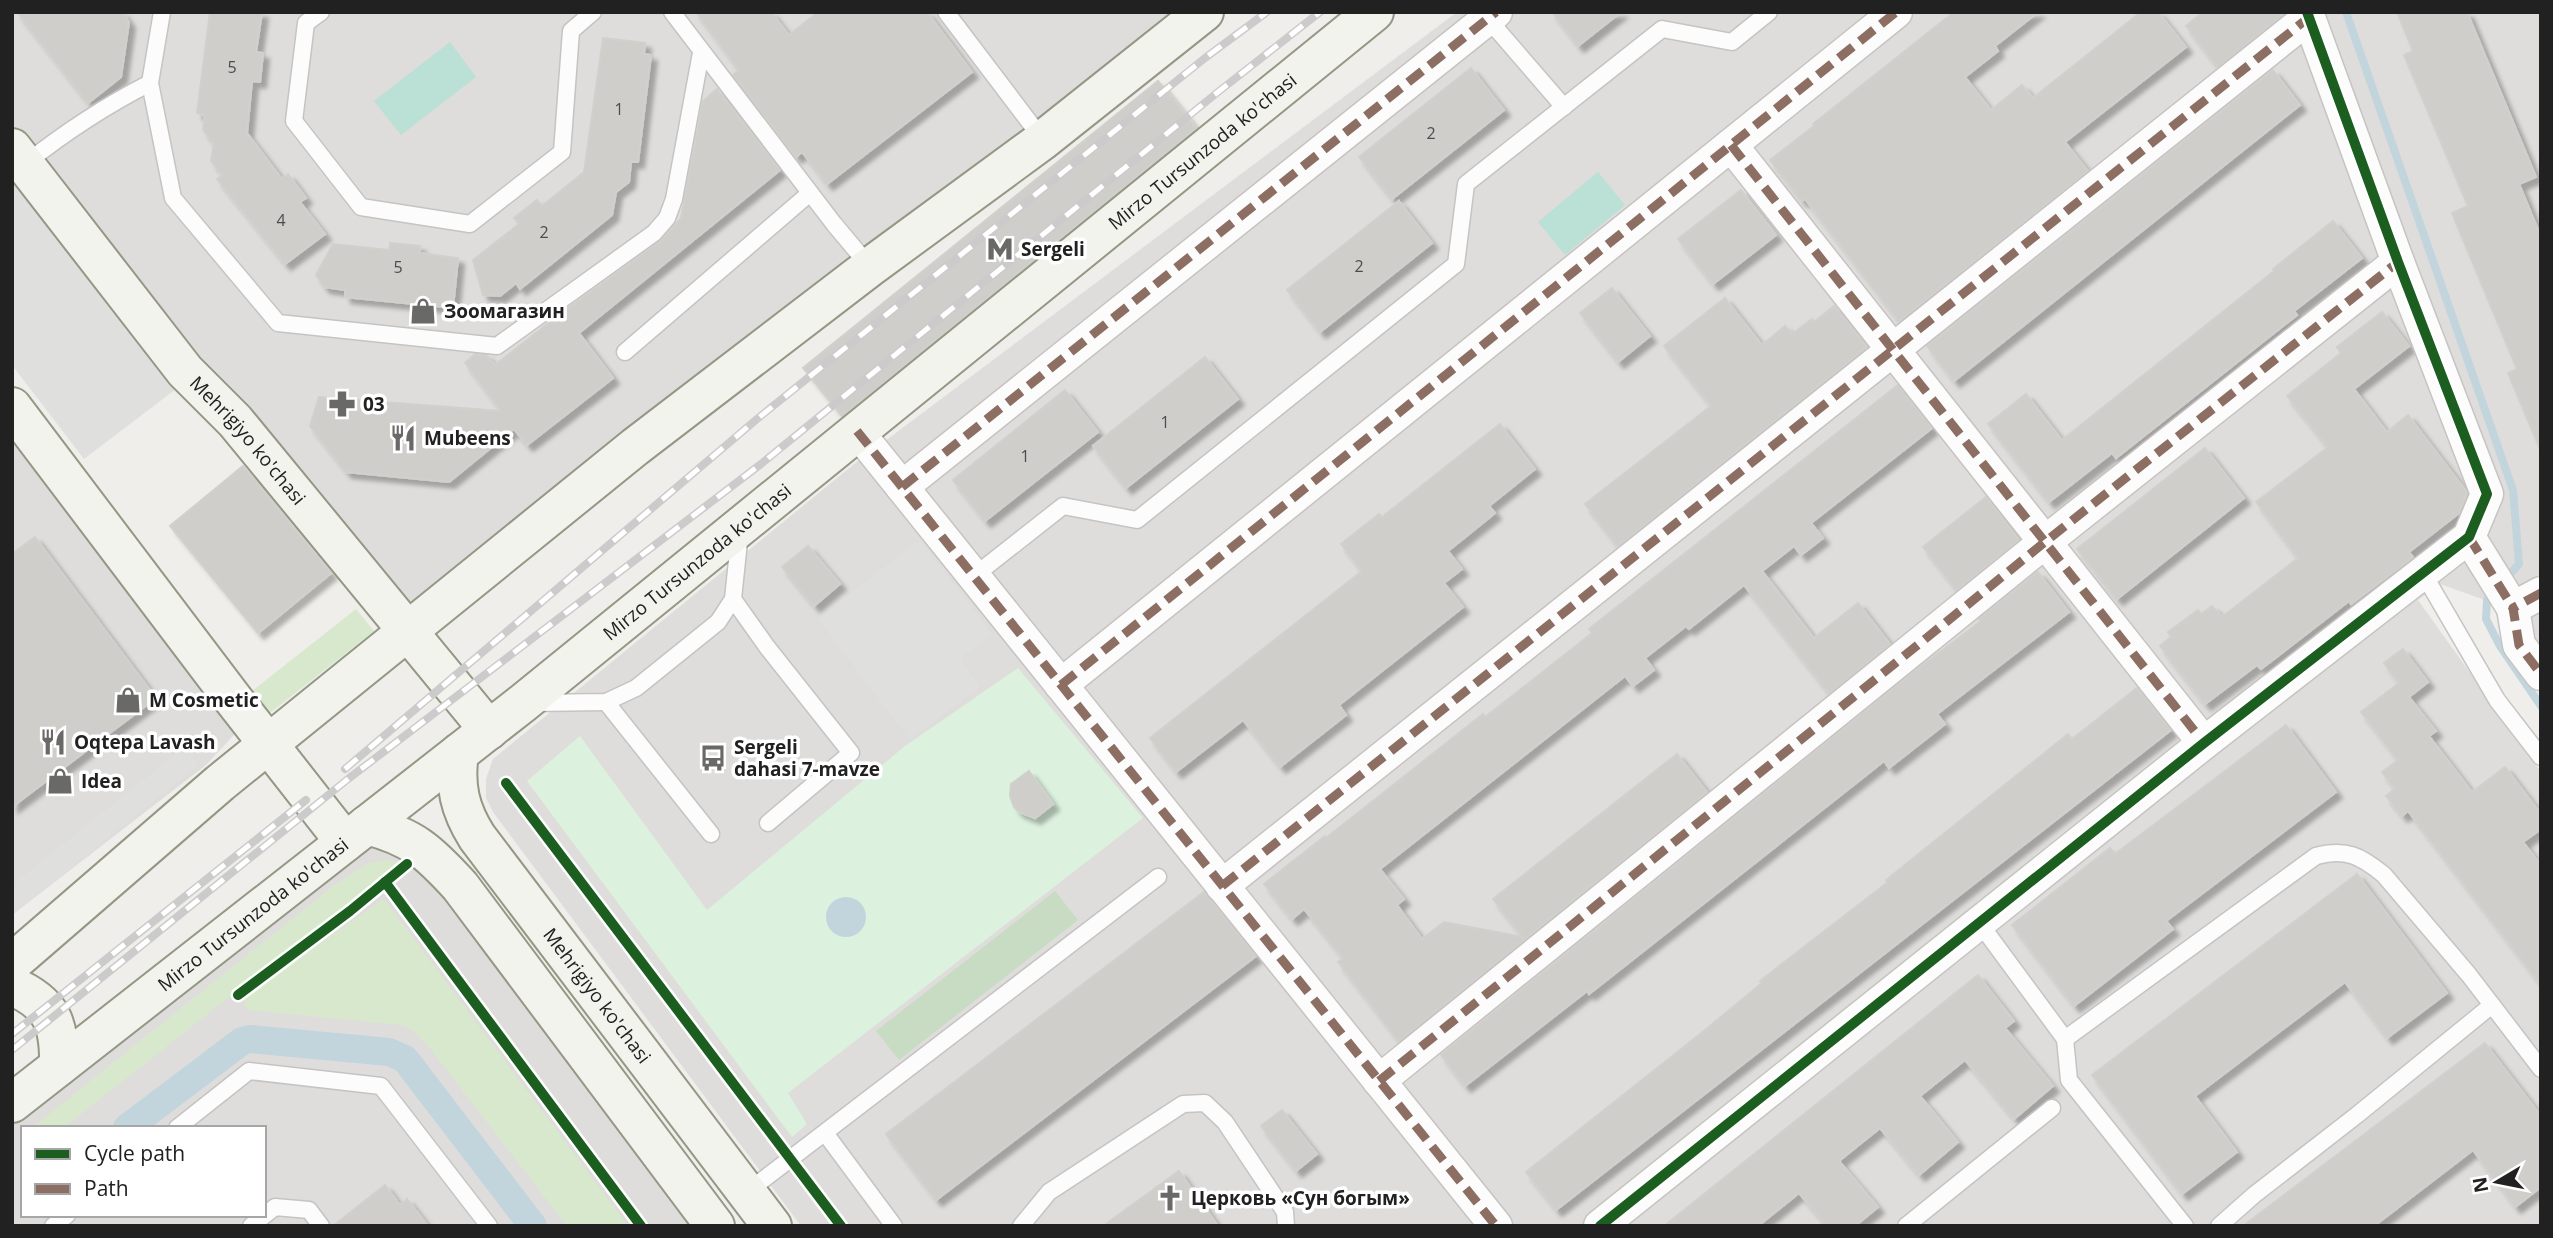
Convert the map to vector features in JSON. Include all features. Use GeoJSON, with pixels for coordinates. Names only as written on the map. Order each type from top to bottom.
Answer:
{"type":"FeatureCollection","features":[{"type":"Feature","properties":{"kind":"main road"},"geometry":{"type":"LineString","coordinates":[[12,963],[220,783],[635,447],[870,267],[1043,140],[1204,12]]}},
{"type":"Feature","properties":{"kind":"main road","name":"Mirzo Tursunzoda ko'chasi"},"geometry":{"type":"LineString","coordinates":[[12,1103],[523,703],[1374,12]]}},
{"type":"Feature","properties":{"kind":"main road","name":"Mehrigiyo ko'chasi"},"geometry":{"type":"LineString","coordinates":[[18,156],[185,371],[235,421],[489,730]]}},
{"type":"Feature","properties":{"kind":"main road"},"geometry":{"type":"LineString","coordinates":[[12,407],[269,744],[356,833],[397,834],[418,845],[460,886],[715,1226]]}},
{"type":"Feature","properties":{"kind":"main road","name":"Mehrigiyo ko'chasi"},"geometry":{"type":"LineString","coordinates":[[459,753],[456,770],[459,800],[464,816],[477,837],[772,1226]]}},
{"type":"Feature","properties":{"kind":"main road"},"geometry":{"type":"LineString","coordinates":[[12,986],[38,1000],[50,1012],[59,1040],[59,1066]]}},
{"type":"Feature","properties":{"kind":"street"},"geometry":{"type":"LineString","coordinates":[[1061,685],[1896,12]]}},
{"type":"Feature","properties":{"kind":"street"},"geometry":{"type":"LineString","coordinates":[[902,486],[1492,15]]}},
{"type":"Feature","properties":{"kind":"street"},"geometry":{"type":"LineString","coordinates":[[1222,886],[1894,351],[2307,15],[2487,494],[2469,537],[2204,743],[1600,1226]]}},
{"type":"Feature","properties":{"kind":"street"},"geometry":{"type":"LineString","coordinates":[[1731,145],[2204,743]]}},
{"type":"Feature","properties":{"kind":"street"},"geometry":{"type":"LineString","coordinates":[[1380,1081],[2045,542],[2398,262]]}},
{"type":"Feature","properties":{"kind":"street"},"geometry":{"type":"LineString","coordinates":[[857,431],[1496,1226]]}},
{"type":"Feature","properties":{"kind":"street"},"geometry":{"type":"LineString","coordinates":[[2469,537],[2487,567],[2521,600],[2519,645],[2541,674]]}},
{"type":"Feature","properties":{"kind":"lane"},"geometry":{"type":"LineString","coordinates":[[162,12],[149,83],[173,198],[278,323],[497,346],[654,233],[667,218],[674,199],[701,53]]}},
{"type":"Feature","properties":{"kind":"lane"},"geometry":{"type":"LineString","coordinates":[[321,12],[306,23],[294,121],[361,207],[470,224],[562,152],[571,31],[593,12]]}},
{"type":"Feature","properties":{"kind":"lane"},"geometry":{"type":"LineString","coordinates":[[672,12],[701,53],[870,267]]}},
{"type":"Feature","properties":{"kind":"lane"},"geometry":{"type":"LineString","coordinates":[[946,12],[1043,140]]}},
{"type":"Feature","properties":{"kind":"lane"},"geometry":{"type":"LineString","coordinates":[[974,576],[1063,506],[1137,520],[1456,264],[1466,184],[1662,29],[1732,42],[1769,12]]}},
{"type":"Feature","properties":{"kind":"lane"},"geometry":{"type":"LineString","coordinates":[[1492,15],[1564,107]]}},
{"type":"Feature","properties":{"kind":"lane"},"geometry":{"type":"LineString","coordinates":[[18,156],[64,134],[149,83]]}},
{"type":"Feature","properties":{"kind":"lane"},"geometry":{"type":"LineString","coordinates":[[625,352],[810,193]]}},
{"type":"Feature","properties":{"kind":"lane"},"geometry":{"type":"LineString","coordinates":[[523,703],[606,702],[636,688],[718,622],[733,599],[741,527]]}},
{"type":"Feature","properties":{"kind":"lane"},"geometry":{"type":"LineString","coordinates":[[2423,573],[2497,700],[2541,757]]}},
{"type":"Feature","properties":{"kind":"lane"},"geometry":{"type":"LineString","coordinates":[[733,599],[767,647],[851,753],[768,823]]}},
{"type":"Feature","properties":{"kind":"lane"},"geometry":{"type":"LineString","coordinates":[[606,702],[711,834]]}},
{"type":"Feature","properties":{"kind":"lane"},"geometry":{"type":"LineString","coordinates":[[2065,1039],[2316,856],[2334,851],[2352,854],[2384,875],[2492,1005],[2541,1069]]}},
{"type":"Feature","properties":{"kind":"lane"},"geometry":{"type":"LineString","coordinates":[[747,1192],[1157,877]]}},
{"type":"Feature","properties":{"kind":"lane"},"geometry":{"type":"LineString","coordinates":[[1979,922],[2065,1039],[2069,1080],[2185,1226]]}},
{"type":"Feature","properties":{"kind":"lane"},"geometry":{"type":"LineString","coordinates":[[2219,1226],[2492,1005]]}},
{"type":"Feature","properties":{"kind":"lane"},"geometry":{"type":"LineString","coordinates":[[179,1126],[248,1071],[381,1086],[489,1226]]}},
{"type":"Feature","properties":{"kind":"lane"},"geometry":{"type":"LineString","coordinates":[[1021,1226],[1049,1192],[1183,1104],[1205,1104],[1225,1122],[1278,1200],[1285,1212],[1286,1226]]}},
{"type":"Feature","properties":{"kind":"lane"},"geometry":{"type":"LineString","coordinates":[[1906,1226],[2052,1108]]}},
{"type":"Feature","properties":{"kind":"lane"},"geometry":{"type":"LineString","coordinates":[[825,1133],[894,1226]]}},
{"type":"Feature","properties":{"kind":"lane"},"geometry":{"type":"LineString","coordinates":[[266,1214],[275,1206],[309,1210],[321,1226]]}},
{"type":"Feature","properties":{"kind":"shaded area"},"geometry":{"type":"Polygon","coordinates":[[[12,12],[1204,12],[408,630],[12,148],[12,12]]]}},
{"type":"Feature","properties":{"kind":"shaded area"},"geometry":{"type":"Polygon","coordinates":[[[1457,12],[2541,12],[2541,674],[2521,613],[2440,584],[2418,600],[2541,772],[2541,1226],[801,1226],[493,812],[486,798],[486,779],[493,759],[853,465],[1457,12]]]}},
{"type":"Feature","properties":{"kind":"shaded area"},"geometry":{"type":"Polygon","coordinates":[[[12,175],[176,389],[84,459],[12,365],[12,175]]]}},
{"type":"Feature","properties":{"kind":"shaded area"},"geometry":{"type":"Polygon","coordinates":[[[12,412],[245,723],[206,765],[12,915],[12,412]]]}},
{"type":"Feature","properties":{"kind":"shaded area"},"geometry":{"type":"Polygon","coordinates":[[[920,540],[992,634],[960,659],[980,687],[910,740],[817,618],[920,540]]]}},
{"type":"Feature","properties":{"kind":"shaded area"},"geometry":{"type":"Polygon","coordinates":[[[184,747],[199,765],[12,915],[12,885],[184,747]]]}},
{"type":"Feature","properties":{"kind":"shaded area"},"geometry":{"type":"Polygon","coordinates":[[[367,825],[397,834],[715,1226],[12,1226],[12,1103],[367,825]]]}},
{"type":"Feature","properties":{"kind":"shaded area"},"geometry":{"type":"Polygon","coordinates":[[[846,897],[860,903],[866,917],[860,931],[846,937],[832,931],[826,917],[832,903],[846,897]]]}},
{"type":"Feature","properties":{"kind":"green space"},"geometry":{"type":"Polygon","coordinates":[[[450,42],[476,77],[401,135],[374,101],[450,42]]]}},
{"type":"Feature","properties":{"kind":"green space"},"geometry":{"type":"Polygon","coordinates":[[[1598,172],[1625,205],[1565,255],[1538,222],[1598,172]]]}},
{"type":"Feature","properties":{"kind":"green space"},"geometry":{"type":"Polygon","coordinates":[[[356,609],[374,631],[270,713],[252,691],[356,609]]]}},
{"type":"Feature","properties":{"kind":"green space"},"geometry":{"type":"Polygon","coordinates":[[[1018,668],[1143,818],[788,1093],[807,1124],[792,1137],[527,781],[580,736],[707,910],[905,746],[1018,668]]]}},
{"type":"Feature","properties":{"kind":"green space"},"geometry":{"type":"Polygon","coordinates":[[[384,860],[401,862],[66,1126],[34,1126],[333,886],[369,863],[384,860]]]}},
{"type":"Feature","properties":{"kind":"green space"},"geometry":{"type":"Polygon","coordinates":[[[1055,891],[1078,920],[899,1060],[876,1031],[1055,891]]]}},
{"type":"Feature","properties":{"kind":"green space"},"geometry":{"type":"Polygon","coordinates":[[[384,899],[628,1226],[567,1226],[414,1031],[401,1025],[249,1010],[244,1004],[246,995],[384,899]]]}},
{"type":"Feature","properties":{"kind":"building"},"geometry":{"type":"Polygon","coordinates":[[[17,12],[122,12],[129,22],[121,77],[88,103],[17,12]]]}},
{"type":"Feature","properties":{"kind":"building"},"geometry":{"type":"Polygon","coordinates":[[[210,12],[262,12],[256,52],[263,53],[260,82],[252,81],[247,133],[282,179],[288,174],[306,198],[300,202],[325,234],[285,264],[217,179],[223,175],[211,161],[214,143],[203,130],[205,115],[197,113],[210,12]]]}},
{"type":"Feature","properties":{"kind":"building"},"geometry":{"type":"Polygon","coordinates":[[[696,12],[771,12],[789,35],[818,12],[927,12],[972,72],[827,184],[802,152],[796,157],[733,75],[739,70],[696,12]]]}},
{"type":"Feature","properties":{"kind":"building"},"geometry":{"type":"Polygon","coordinates":[[[1552,12],[1621,12],[1578,46],[1552,12]]]}},
{"type":"Feature","properties":{"kind":"building"},"geometry":{"type":"Polygon","coordinates":[[[1954,12],[2038,12],[1995,46],[1998,51],[1965,77],[1991,110],[2022,85],[2033,98],[2141,12],[2158,12],[2186,47],[2065,142],[2088,171],[1899,321],[1805,199],[1802,201],[1770,160],[1954,12]]]}},
{"type":"Feature","properties":{"kind":"building"},"geometry":{"type":"Polygon","coordinates":[[[2203,12],[2286,12],[2218,67],[2186,26],[2203,12]]]}},
{"type":"Feature","properties":{"kind":"building"},"geometry":{"type":"Polygon","coordinates":[[[2397,12],[2467,12],[2536,177],[2519,184],[2541,237],[2541,451],[2508,373],[2517,369],[2452,213],[2468,206],[2404,55],[2413,51],[2397,12]]]}},
{"type":"Feature","properties":{"kind":"building"},"geometry":{"type":"Polygon","coordinates":[[[603,38],[645,43],[644,54],[651,55],[638,162],[631,162],[629,182],[616,192],[612,215],[520,289],[516,283],[500,296],[483,295],[473,260],[519,224],[514,218],[537,200],[542,206],[584,172],[603,38]]]}},
{"type":"Feature","properties":{"kind":"building"},"geometry":{"type":"Polygon","coordinates":[[[1471,68],[1504,110],[1392,199],[1359,157],[1471,68]]]}},
{"type":"Feature","properties":{"kind":"building"},"geometry":{"type":"Polygon","coordinates":[[[2273,70],[2300,105],[1954,381],[1927,346],[2273,70]]]}},
{"type":"Feature","properties":{"kind":"building","name":"Sergeli"},"geometry":{"type":"Polygon","coordinates":[[[1158,81],[1196,128],[842,416],[803,368],[1158,81]]]}},
{"type":"Feature","properties":{"kind":"building"},"geometry":{"type":"Polygon","coordinates":[[[717,89],[780,170],[579,333],[613,378],[527,445],[514,429],[449,482],[346,472],[310,426],[319,397],[501,411],[465,363],[475,354],[486,355],[495,365],[662,240],[681,218],[703,101],[717,89]]]}},
{"type":"Feature","properties":{"kind":"building"},"geometry":{"type":"Polygon","coordinates":[[[1741,190],[1776,235],[1713,284],[1678,239],[1741,190]]]}},
{"type":"Feature","properties":{"kind":"building"},"geometry":{"type":"Polygon","coordinates":[[[1399,201],[1432,243],[1320,332],[1287,290],[1399,201]]]}},
{"type":"Feature","properties":{"kind":"building"},"geometry":{"type":"Polygon","coordinates":[[[2333,221],[2362,258],[2294,311],[2297,315],[2116,458],[2112,453],[2049,502],[1988,424],[2026,394],[2062,440],[2333,221]]]}},
{"type":"Feature","properties":{"kind":"building"},"geometry":{"type":"Polygon","coordinates":[[[390,243],[420,246],[419,253],[458,258],[453,308],[345,297],[345,290],[324,287],[316,275],[333,244],[389,250],[390,243]]]}},
{"type":"Feature","properties":{"kind":"building"},"geometry":{"type":"Polygon","coordinates":[[[1612,288],[1650,336],[1618,362],[1580,313],[1612,288]]]}},
{"type":"Feature","properties":{"kind":"building"},"geometry":{"type":"Polygon","coordinates":[[[1725,298],[1762,345],[1785,326],[1792,334],[1812,319],[1814,322],[1834,306],[1867,347],[1618,546],[1585,504],[1711,406],[1664,346],[1725,298]]]}},
{"type":"Feature","properties":{"kind":"building"},"geometry":{"type":"Polygon","coordinates":[[[2382,312],[2409,346],[2354,389],[2387,432],[2408,415],[2466,491],[2459,513],[2409,552],[2413,557],[2351,604],[2349,601],[2261,669],[2257,665],[2205,704],[2160,646],[2171,637],[2168,632],[2198,610],[2201,614],[2212,606],[2222,617],[2298,558],[2256,502],[2328,447],[2287,396],[2341,353],[2337,347],[2382,312]]]}},
{"type":"Feature","properties":{"kind":"building"},"geometry":{"type":"Polygon","coordinates":[[[1205,357],[1238,399],[1126,488],[1093,446],[1205,357]]]}},
{"type":"Feature","properties":{"kind":"building"},"geometry":{"type":"Polygon","coordinates":[[[1898,385],[1932,428],[1811,523],[1823,538],[1801,555],[1794,546],[1762,571],[1814,638],[1858,603],[1890,644],[1829,693],[1744,585],[1689,629],[1686,626],[1645,658],[1654,670],[1633,686],[1625,676],[1380,869],[1404,899],[1397,905],[1422,939],[1444,922],[1523,937],[1493,899],[1677,754],[1707,792],[1399,1041],[1338,962],[1343,958],[1304,909],[1292,919],[1264,884],[1483,714],[1485,717],[1530,682],[1592,633],[1589,629],[1898,385]]]}},
{"type":"Feature","properties":{"kind":"building"},"geometry":{"type":"Polygon","coordinates":[[[1065,390],[1098,432],[985,521],[953,480],[1065,390]]]}},
{"type":"Feature","properties":{"kind":"building"},"geometry":{"type":"Polygon","coordinates":[[[1500,424],[1535,469],[1489,506],[1495,513],[1448,551],[1462,569],[1444,583],[1463,607],[1339,705],[1346,715],[1280,767],[1243,720],[1176,772],[1150,738],[1362,571],[1341,544],[1379,514],[1382,517],[1500,424]]]}},
{"type":"Feature","properties":{"kind":"building"},"geometry":{"type":"Polygon","coordinates":[[[2205,448],[2244,498],[2117,599],[2077,549],[2205,448]]]}},
{"type":"Feature","properties":{"kind":"building"},"geometry":{"type":"Polygon","coordinates":[[[243,466],[331,573],[258,633],[170,526],[243,466]]]}},
{"type":"Feature","properties":{"kind":"building"},"geometry":{"type":"Polygon","coordinates":[[[1986,497],[2019,540],[1957,590],[1923,547],[1986,497]]]}},
{"type":"Feature","properties":{"kind":"building"},"geometry":{"type":"Polygon","coordinates":[[[35,537],[156,698],[12,807],[12,554],[35,537]]]}},
{"type":"Feature","properties":{"kind":"building"},"geometry":{"type":"Polygon","coordinates":[[[808,546],[840,584],[814,606],[782,567],[808,546]]]}},
{"type":"Feature","properties":{"kind":"building"},"geometry":{"type":"Polygon","coordinates":[[[2038,572],[2069,612],[1937,714],[1945,724],[1889,768],[1884,761],[1589,994],[1587,991],[1465,1086],[1441,1055],[1912,673],[1981,621],[1979,619],[2038,572]]]}},
{"type":"Feature","properties":{"kind":"building"},"geometry":{"type":"Polygon","coordinates":[[[2403,649],[2428,682],[2409,697],[2436,731],[2429,736],[2472,792],[2505,767],[2541,814],[2541,829],[2523,842],[2541,865],[2541,985],[2408,811],[2402,816],[2386,796],[2395,789],[2382,772],[2398,760],[2361,712],[2399,683],[2384,663],[2403,649]]]}},
{"type":"Feature","properties":{"kind":"building"},"geometry":{"type":"Polygon","coordinates":[[[2137,688],[2171,730],[1556,1210],[1526,1172],[2068,734],[2072,739],[2137,688]]]}},
{"type":"Feature","properties":{"kind":"building"},"geometry":{"type":"Polygon","coordinates":[[[2286,725],[2336,792],[2166,921],[2173,929],[2074,1006],[2012,925],[2110,848],[2115,854],[2286,725]]]}},
{"type":"Feature","properties":{"kind":"building"},"geometry":{"type":"Polygon","coordinates":[[[1029,771],[1053,804],[1035,818],[1019,812],[1010,796],[1011,784],[1029,771]]]}},
{"type":"Feature","properties":{"kind":"building"},"geometry":{"type":"Polygon","coordinates":[[[2357,874],[2447,993],[2387,1038],[2345,982],[2195,1096],[2237,1152],[2182,1194],[2092,1075],[2357,874]]]}},
{"type":"Feature","properties":{"kind":"building"},"geometry":{"type":"Polygon","coordinates":[[[1204,892],[1256,956],[936,1200],[886,1134],[1204,892]]]}},
{"type":"Feature","properties":{"kind":"building"},"geometry":{"type":"Polygon","coordinates":[[[1978,975],[2014,1021],[2005,1028],[2053,1086],[2014,1119],[1965,1060],[1920,1096],[1958,1142],[1919,1175],[1880,1128],[1839,1161],[1878,1207],[1855,1226],[1827,1226],[1799,1193],[1758,1226],[1664,1226],[1978,975]]]}},
{"type":"Feature","properties":{"kind":"building"},"geometry":{"type":"Polygon","coordinates":[[[2485,1043],[2541,1116],[2541,1187],[2515,1207],[2473,1150],[2374,1226],[2243,1226],[2485,1043]]]}},
{"type":"Feature","properties":{"kind":"building"},"geometry":{"type":"Polygon","coordinates":[[[1282,1110],[1317,1154],[1296,1171],[1261,1126],[1282,1110]]]}},
{"type":"Feature","properties":{"kind":"building","name":"Церковь «Сун богым»"},"geometry":{"type":"Polygon","coordinates":[[[1179,1171],[1218,1226],[1103,1226],[1179,1171]]]}},
{"type":"Feature","properties":{"kind":"building"},"geometry":{"type":"Polygon","coordinates":[[[385,1185],[400,1205],[407,1199],[428,1226],[333,1226],[385,1185]]]}},
{"type":"Feature","properties":{"kind":"waterway"},"geometry":{"type":"LineString","coordinates":[[2346,12],[2513,490],[2519,564],[2503,582]]}},
{"type":"Feature","properties":{"kind":"waterway"},"geometry":{"type":"LineString","coordinates":[[2495,591],[2487,600],[2486,619],[2500,646],[2541,706]]}},
{"type":"Feature","properties":{"kind":"waterway"},"geometry":{"type":"LineString","coordinates":[[130,1126],[242,1041],[250,1039],[389,1052],[405,1059],[533,1226]]}},
{"type":"Feature","properties":{"kind":"railway"},"geometry":{"type":"LineString","coordinates":[[345,769],[757,419],[1205,58],[1267,12]]}},
{"type":"Feature","properties":{"kind":"railway"},"geometry":{"type":"LineString","coordinates":[[12,1050],[348,779],[761,464],[1320,12]]}},
{"type":"Feature","properties":{"kind":"railway"},"geometry":{"type":"LineString","coordinates":[[12,1034],[306,800]]}},
{"type":"Feature","properties":{"kind":"marked path"},"geometry":{"type":"LineString","coordinates":[[902,487],[1496,12]]}},
{"type":"Feature","properties":{"kind":"marked path"},"geometry":{"type":"LineString","coordinates":[[1061,685],[1896,12]]}},
{"type":"Feature","properties":{"kind":"marked path"},"geometry":{"type":"LineString","coordinates":[[1222,886],[2308,18]]}},
{"type":"Feature","properties":{"kind":"marked path"},"geometry":{"type":"LineString","coordinates":[[1731,145],[2204,743]]}},
{"type":"Feature","properties":{"kind":"marked path"},"geometry":{"type":"LineString","coordinates":[[1379,1081],[2045,542],[2398,262]]}},
{"type":"Feature","properties":{"kind":"marked path"},"geometry":{"type":"LineString","coordinates":[[857,431],[1496,1226]]}},
{"type":"Feature","properties":{"kind":"marked path"},"geometry":{"type":"LineString","coordinates":[[2469,537],[2513,608]]}},
{"type":"Feature","properties":{"kind":"marked path"},"geometry":{"type":"LineString","coordinates":[[2541,593],[2513,608],[2519,645],[2541,674]]}},
{"type":"Feature","properties":{"kind":"cycle path"},"geometry":{"type":"LineString","coordinates":[[1600,1226],[2204,743],[2469,537],[2487,494],[2398,262],[2307,12]]}},
{"type":"Feature","properties":{"kind":"cycle path"},"geometry":{"type":"LineString","coordinates":[[506,783],[841,1226]]}},
{"type":"Feature","properties":{"kind":"cycle path"},"geometry":{"type":"LineString","coordinates":[[238,995],[350,911],[407,864]]}},
{"type":"Feature","properties":{"kind":"cycle path"},"geometry":{"type":"LineString","coordinates":[[385,882],[641,1226]]}},
{"type":"Feature","properties":{"kind":"place","name":"Sergeli"},"geometry":{"type":"Point","coordinates":[1000,249]}},
{"type":"Feature","properties":{"kind":"place","name":"Зоомагазин"},"geometry":{"type":"Point","coordinates":[423,311]}},
{"type":"Feature","properties":{"kind":"place","name":"03"},"geometry":{"type":"Point","coordinates":[342,404]}},
{"type":"Feature","properties":{"kind":"place","name":"Mubeens"},"geometry":{"type":"Point","coordinates":[403,438]}},
{"type":"Feature","properties":{"kind":"place","name":"M Cosmetic"},"geometry":{"type":"Point","coordinates":[128,700]}},
{"type":"Feature","properties":{"kind":"place","name":"Oqtepa Lavash"},"geometry":{"type":"Point","coordinates":[53,742]}},
{"type":"Feature","properties":{"kind":"place","name":"Sergeli dahasi 7-mavze"},"geometry":{"type":"Point","coordinates":[713,758]}},
{"type":"Feature","properties":{"kind":"place","name":"Idea"},"geometry":{"type":"Point","coordinates":[60,781]}},
{"type":"Feature","properties":{"kind":"place","name":"Церковь «Сун богым»"},"geometry":{"type":"Point","coordinates":[1170,1198]}}]}
